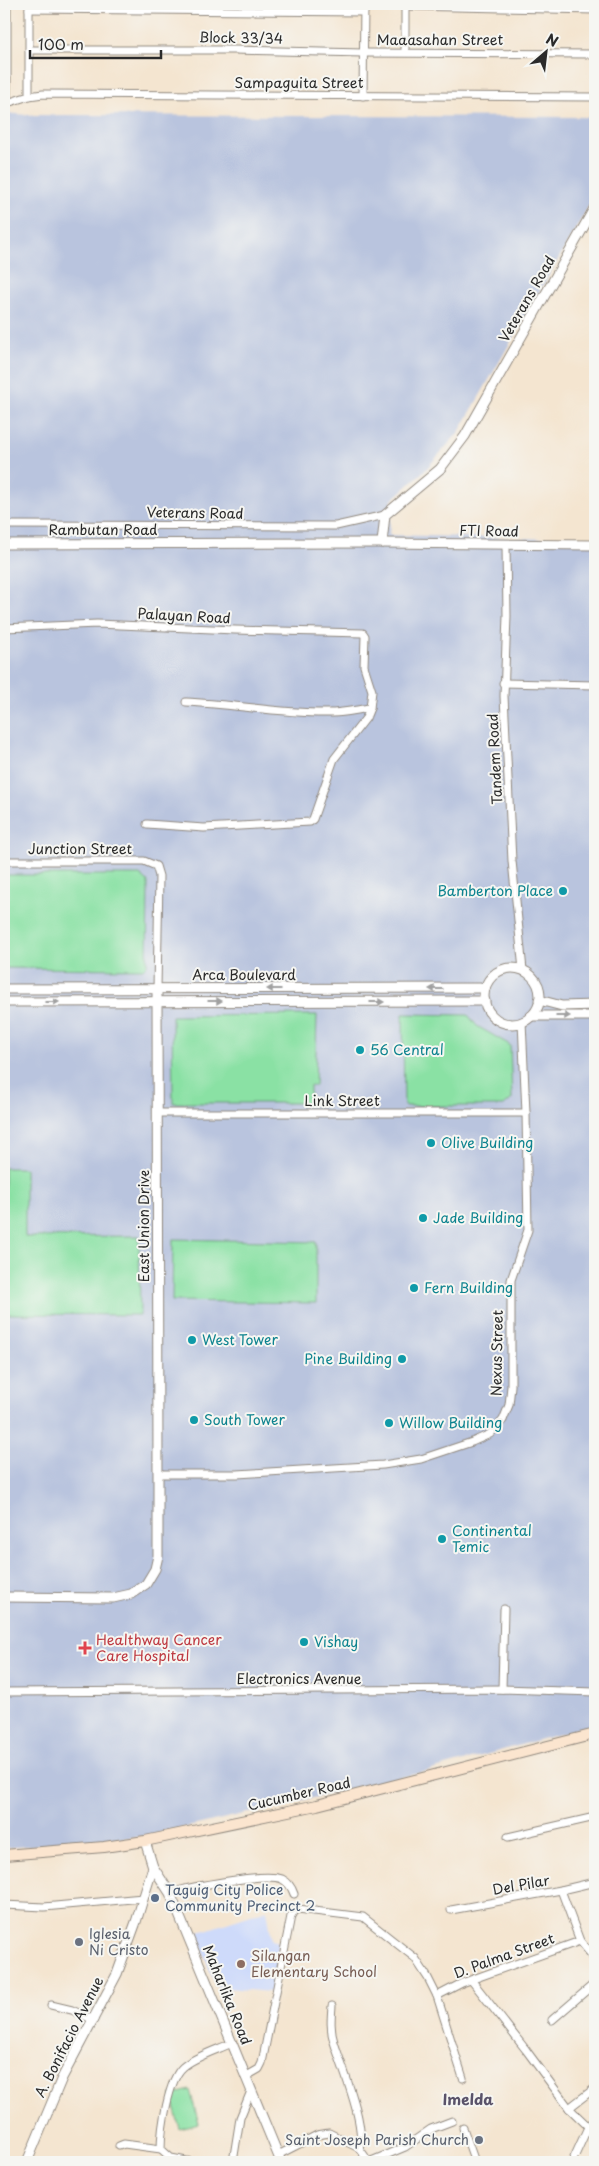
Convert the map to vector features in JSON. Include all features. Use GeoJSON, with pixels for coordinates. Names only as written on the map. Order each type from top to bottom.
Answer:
{"type":"FeatureCollection","features":[{"type":"Feature","properties":{"kind":"main road","name":"Cucumber Road"},"geometry":{"type":"LineString","coordinates":[[4,1855],[104,1847],[317,1805],[595,1734]]}},
{"type":"Feature","properties":{"kind":"street"},"geometry":{"type":"LineString","coordinates":[[6,4],[6,104]]}},
{"type":"Feature","properties":{"kind":"street"},"geometry":{"type":"LineString","coordinates":[[405,52],[405,5],[595,10]]}},
{"type":"Feature","properties":{"kind":"street"},"geometry":{"type":"LineString","coordinates":[[28,96],[29,6],[364,8]]}},
{"type":"Feature","properties":{"kind":"street","name":"Maaasahan Street"},"geometry":{"type":"LineString","coordinates":[[364,8],[364,53],[595,54]]}},
{"type":"Feature","properties":{"kind":"street","name":"Block 33/34"},"geometry":{"type":"LineString","coordinates":[[29,50],[234,50],[364,53]]}},
{"type":"Feature","properties":{"kind":"street"},"geometry":{"type":"LineString","coordinates":[[364,53],[364,96]]}},
{"type":"Feature","properties":{"kind":"street","name":"Sampaguita Street"},"geometry":{"type":"LineString","coordinates":[[6,104],[28,96],[595,97]]}},
{"type":"Feature","properties":{"kind":"street","name":"Veterans Road"},"geometry":{"type":"LineString","coordinates":[[4,525],[336,526],[385,515],[440,469],[465,436],[595,207]]}},
{"type":"Feature","properties":{"kind":"street"},"geometry":{"type":"LineString","coordinates":[[382,543],[385,515]]}},
{"type":"Feature","properties":{"kind":"street","name":"Rambutan Road"},"geometry":{"type":"LineString","coordinates":[[4,544],[382,543]]}},
{"type":"Feature","properties":{"kind":"street","name":"FTI Road"},"geometry":{"type":"LineString","coordinates":[[382,543],[506,546],[595,545]]}},
{"type":"Feature","properties":{"kind":"street","name":"Tandem Road"},"geometry":{"type":"LineString","coordinates":[[506,546],[507,616],[503,683],[512,862],[523,970]]}},
{"type":"Feature","properties":{"kind":"street","name":"Palayan Road"},"geometry":{"type":"LineString","coordinates":[[4,628],[98,624],[363,633],[365,636],[364,666],[372,692],[370,708]]}},
{"type":"Feature","properties":{"kind":"street"},"geometry":{"type":"LineString","coordinates":[[503,683],[595,685]]}},
{"type":"Feature","properties":{"kind":"street"},"geometry":{"type":"LineString","coordinates":[[147,824],[204,828],[310,822],[315,816],[334,759],[366,718],[370,708],[326,714],[186,702]]}},
{"type":"Feature","properties":{"kind":"street","name":"Junction Street"},"geometry":{"type":"LineString","coordinates":[[4,861],[144,862],[156,866]]}},
{"type":"Feature","properties":{"kind":"street","name":"East Union Drive"},"geometry":{"type":"LineString","coordinates":[[4,1597],[113,1598],[131,1594],[146,1584],[155,1569],[158,1556],[156,1001],[160,876],[156,866]]}},
{"type":"Feature","properties":{"kind":"street"},"geometry":{"type":"LineString","coordinates":[[513,968],[523,970],[530,974],[538,986],[539,1000],[531,1016],[522,1022],[509,1023],[497,1019],[485,1001],[485,988],[488,982],[498,971],[513,968]]}},
{"type":"Feature","properties":{"kind":"street","name":"Arca Boulevard"},"geometry":{"type":"LineString","coordinates":[[4,989],[485,988]]}},
{"type":"Feature","properties":{"kind":"street"},"geometry":{"type":"LineString","coordinates":[[539,1000],[562,1006],[595,1005]]}},
{"type":"Feature","properties":{"kind":"street","name":"Arca Boulevard"},"geometry":{"type":"LineString","coordinates":[[4,1002],[485,1001]]}},
{"type":"Feature","properties":{"kind":"street"},"geometry":{"type":"LineString","coordinates":[[531,1016],[595,1016]]}},
{"type":"Feature","properties":{"kind":"street","name":"Nexus Street"},"geometry":{"type":"LineString","coordinates":[[158,1474],[237,1474],[383,1466],[422,1459],[472,1442],[490,1434],[503,1420],[509,1404],[511,1386],[511,1280],[528,1230],[522,1022]]}},
{"type":"Feature","properties":{"kind":"street","name":"Link Street"},"geometry":{"type":"LineString","coordinates":[[157,1114],[526,1113]]}},
{"type":"Feature","properties":{"kind":"street"},"geometry":{"type":"LineString","coordinates":[[502,1689],[504,1609]]}},
{"type":"Feature","properties":{"kind":"street","name":"Electronics Avenue"},"geometry":{"type":"LineString","coordinates":[[4,1692],[502,1689],[595,1692]]}},
{"type":"Feature","properties":{"kind":"street"},"geometry":{"type":"LineString","coordinates":[[508,1837],[595,1816]]}},
{"type":"Feature","properties":{"kind":"street","name":"Maharlika Road"},"geometry":{"type":"LineString","coordinates":[[145,1840],[153,1867],[170,1893],[279,2159]]}},
{"type":"Feature","properties":{"kind":"street","name":"A. Bonifacio Avenue"},"geometry":{"type":"LineString","coordinates":[[28,2162],[59,2084],[94,2020],[120,1964],[153,1867]]}},
{"type":"Feature","properties":{"kind":"street"},"geometry":{"type":"LineString","coordinates":[[170,1893],[204,1885],[268,1877],[288,1883],[294,1894]]}},
{"type":"Feature","properties":{"kind":"street","name":"Del Pilar"},"geometry":{"type":"LineString","coordinates":[[451,1910],[595,1882]]}},
{"type":"Feature","properties":{"kind":"street"},"geometry":{"type":"LineString","coordinates":[[561,1890],[580,1941],[595,1959]]}},
{"type":"Feature","properties":{"kind":"street"},"geometry":{"type":"LineString","coordinates":[[4,1904],[44,1907],[143,1898]]}},
{"type":"Feature","properties":{"kind":"street"},"geometry":{"type":"LineString","coordinates":[[245,2077],[259,2069],[262,2063],[291,1916],[298,1909],[368,1919],[415,1958],[428,1978],[436,1996],[463,2078]]}},
{"type":"Feature","properties":{"kind":"street","name":"D. Palma Street"},"geometry":{"type":"LineString","coordinates":[[436,1996],[472,1980],[580,1941]]}},
{"type":"Feature","properties":{"kind":"street"},"geometry":{"type":"LineString","coordinates":[[472,1980],[569,2108],[595,2133]]}},
{"type":"Feature","properties":{"kind":"street"},"geometry":{"type":"LineString","coordinates":[[552,2020],[595,1983]]}},
{"type":"Feature","properties":{"kind":"street"},"geometry":{"type":"LineString","coordinates":[[50,2005],[72,2010],[94,2020]]}},
{"type":"Feature","properties":{"kind":"street"},"geometry":{"type":"LineString","coordinates":[[332,2006],[332,2032],[351,2093],[360,2137],[359,2148]]}},
{"type":"Feature","properties":{"kind":"street"},"geometry":{"type":"LineString","coordinates":[[161,2149],[161,2135],[167,2107],[178,2072],[186,2065],[232,2043]]}},
{"type":"Feature","properties":{"kind":"street"},"geometry":{"type":"LineString","coordinates":[[569,2108],[595,2088]]}},
{"type":"Feature","properties":{"kind":"street"},"geometry":{"type":"LineString","coordinates":[[233,2162],[240,2118],[251,2091]]}},
{"type":"Feature","properties":{"kind":"street"},"geometry":{"type":"LineString","coordinates":[[279,2159],[324,2133],[333,2134],[359,2148],[369,2162],[405,2147],[431,2129],[452,2121]]}},
{"type":"Feature","properties":{"kind":"street"},"geometry":{"type":"LineString","coordinates":[[572,2162],[588,2127]]}},
{"type":"Feature","properties":{"kind":"street"},"geometry":{"type":"LineString","coordinates":[[463,2128],[475,2162]]}},
{"type":"Feature","properties":{"kind":"street"},"geometry":{"type":"LineString","coordinates":[[119,2146],[124,2144],[161,2149],[171,2158],[192,2162]]}},
{"type":"Feature","properties":{"kind":"shaded area"},"geometry":{"type":"Polygon","coordinates":[[[4,113],[28,115],[595,117],[595,195],[459,432],[427,468],[392,500],[389,535],[595,540],[595,1724],[428,1771],[149,1836],[4,1848],[4,113]]]}},
{"type":"Feature","properties":{"kind":"shaded area","name":"Silangan Elementary School"},"geometry":{"type":"Polygon","coordinates":[[[267,1910],[272,1940],[279,1942],[271,1992],[216,1987],[196,1933],[267,1910]]]}},
{"type":"Feature","properties":{"kind":"green space"},"geometry":{"type":"Polygon","coordinates":[[[4,875],[140,875],[148,882],[147,965],[143,969],[4,968],[4,875]]]}},
{"type":"Feature","properties":{"kind":"green space"},"geometry":{"type":"Polygon","coordinates":[[[403,1014],[468,1015],[477,1026],[510,1045],[512,1099],[504,1106],[404,1106],[403,1014]]]}},
{"type":"Feature","properties":{"kind":"green space"},"geometry":{"type":"Polygon","coordinates":[[[317,1015],[315,1086],[310,1086],[310,1103],[173,1103],[172,1016],[317,1015]]]}},
{"type":"Feature","properties":{"kind":"green space"},"geometry":{"type":"Polygon","coordinates":[[[4,1168],[25,1168],[25,1237],[139,1236],[140,1315],[4,1314],[4,1168]]]}},
{"type":"Feature","properties":{"kind":"green space"},"geometry":{"type":"Polygon","coordinates":[[[173,1239],[316,1242],[316,1303],[172,1301],[173,1239]]]}},
{"type":"Feature","properties":{"kind":"green space"},"geometry":{"type":"Polygon","coordinates":[[[190,2090],[199,2124],[180,2129],[171,2095],[190,2090]]]}},
{"type":"Feature","properties":{"kind":"place","name":"Bamberton Place"},"geometry":{"type":"Point","coordinates":[563,891]}},
{"type":"Feature","properties":{"kind":"place","name":"56 Central"},"geometry":{"type":"Point","coordinates":[360,1050]}},
{"type":"Feature","properties":{"kind":"place","name":"Olive Building"},"geometry":{"type":"Point","coordinates":[431,1143]}},
{"type":"Feature","properties":{"kind":"place","name":"Jade Building"},"geometry":{"type":"Point","coordinates":[423,1218]}},
{"type":"Feature","properties":{"kind":"place","name":"Fern Building"},"geometry":{"type":"Point","coordinates":[414,1288]}},
{"type":"Feature","properties":{"kind":"place","name":"West Tower"},"geometry":{"type":"Point","coordinates":[192,1340]}},
{"type":"Feature","properties":{"kind":"place","name":"Pine Building"},"geometry":{"type":"Point","coordinates":[402,1359]}},
{"type":"Feature","properties":{"kind":"place","name":"South Tower"},"geometry":{"type":"Point","coordinates":[194,1420]}},
{"type":"Feature","properties":{"kind":"place","name":"Willow Building"},"geometry":{"type":"Point","coordinates":[389,1423]}},
{"type":"Feature","properties":{"kind":"place","name":"Continental Temic"},"geometry":{"type":"Point","coordinates":[442,1539]}},
{"type":"Feature","properties":{"kind":"place","name":"Vishay"},"geometry":{"type":"Point","coordinates":[304,1642]}},
{"type":"Feature","properties":{"kind":"place","name":"Healthway Cancer Care Hospital"},"geometry":{"type":"Point","coordinates":[85,1648]}},
{"type":"Feature","properties":{"kind":"place","name":"Taguig City Police Community Precinct 2"},"geometry":{"type":"Point","coordinates":[155,1898]}},
{"type":"Feature","properties":{"kind":"place","name":"Iglesia Ni Cristo"},"geometry":{"type":"Point","coordinates":[79,1942]}},
{"type":"Feature","properties":{"kind":"place","name":"Silangan Elementary School"},"geometry":{"type":"Point","coordinates":[241,1964]}},
{"type":"Feature","properties":{"kind":"place","name":"Saint Joseph Parish Church"},"geometry":{"type":"Point","coordinates":[479,2140]}},
{"type":"Feature","properties":{"kind":"district","name":"Imelda"},"geometry":{"type":"Point","coordinates":[468,2100]}}]}
